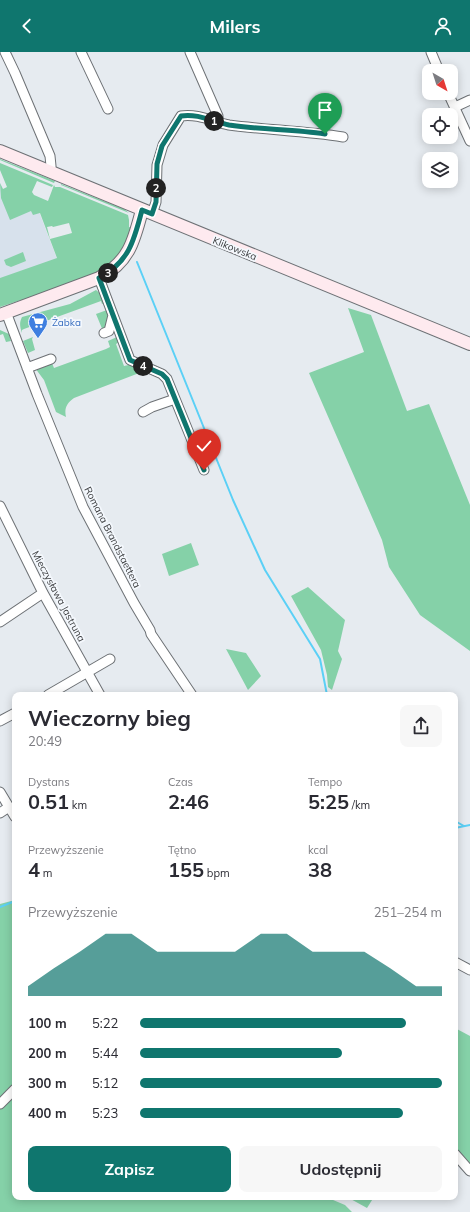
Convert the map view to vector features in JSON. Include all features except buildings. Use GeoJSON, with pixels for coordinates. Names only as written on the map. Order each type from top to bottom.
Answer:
{"type":"FeatureCollection","features":[{"type":"Feature","properties":{"kind":"street"},"geometry":{"type":"LineString","coordinates":[[5,52],[16,73],[50,156],[52,166],[51,172]]}},
{"type":"Feature","properties":{"kind":"street"},"geometry":{"type":"LineString","coordinates":[[81,52],[108,109]]}},
{"type":"Feature","properties":{"kind":"street"},"geometry":{"type":"LineString","coordinates":[[190,52],[218,116],[218,122]]}},
{"type":"Feature","properties":{"kind":"street"},"geometry":{"type":"LineString","coordinates":[[431,52],[436,64]]}},
{"type":"Feature","properties":{"kind":"street"},"geometry":{"type":"LineString","coordinates":[[452,100],[470,141]]}},
{"type":"Feature","properties":{"kind":"street"},"geometry":{"type":"LineString","coordinates":[[455,107],[470,100]]}},
{"type":"Feature","properties":{"kind":"street"},"geometry":{"type":"LineString","coordinates":[[3,314],[99,278],[116,267],[129,251],[147,212],[156,202],[157,164],[162,146],[181,116],[195,116],[229,124],[343,137]]}},
{"type":"Feature","properties":{"kind":"street","name":"Klikowska"},"geometry":{"type":"LineString","coordinates":[[0,151],[470,344]]}},
{"type":"Feature","properties":{"kind":"street"},"geometry":{"type":"LineString","coordinates":[[99,278],[130,360],[162,374],[167,379],[204,470]]}},
{"type":"Feature","properties":{"kind":"street","name":"Romana Brandstaettera"},"geometry":{"type":"LineString","coordinates":[[3,314],[26,365],[83,506],[151,634],[190,692]]}},
{"type":"Feature","properties":{"kind":"street"},"geometry":{"type":"LineString","coordinates":[[113,315],[108,331],[104,336],[116,333],[118,330]]}},
{"type":"Feature","properties":{"kind":"street"},"geometry":{"type":"LineString","coordinates":[[26,365],[50,356]]}},
{"type":"Feature","properties":{"kind":"street"},"geometry":{"type":"LineString","coordinates":[[143,412],[152,407],[175,399]]}},
{"type":"Feature","properties":{"kind":"street","name":"Mieczysława Jastruna"},"geometry":{"type":"LineString","coordinates":[[0,506],[4,526],[98,692]]}},
{"type":"Feature","properties":{"kind":"street"},"geometry":{"type":"LineString","coordinates":[[0,622],[43,593]]}},
{"type":"Feature","properties":{"kind":"street"},"geometry":{"type":"LineString","coordinates":[[53,692],[110,659]]}},
{"type":"Feature","properties":{"kind":"street"},"geometry":{"type":"LineString","coordinates":[[0,722],[12,715]]}},
{"type":"Feature","properties":{"kind":"street"},"geometry":{"type":"LineString","coordinates":[[0,792],[12,812]]}},
{"type":"Feature","properties":{"kind":"street"},"geometry":{"type":"LineString","coordinates":[[0,813],[9,807]]}},
{"type":"Feature","properties":{"kind":"street"},"geometry":{"type":"LineString","coordinates":[[458,964],[470,970]]}},
{"type":"Feature","properties":{"kind":"street"},"geometry":{"type":"LineString","coordinates":[[0,1104],[12,1092]]}},
{"type":"Feature","properties":{"kind":"street"},"geometry":{"type":"LineString","coordinates":[[458,1157],[470,1170]]}},
{"type":"Feature","properties":{"kind":"shaded area"},"geometry":{"type":"Polygon","coordinates":[[[0,183],[13,214],[36,204],[57,259],[0,279],[0,183]]]}},
{"type":"Feature","properties":{"kind":"green space"},"geometry":{"type":"Polygon","coordinates":[[[0,159],[55,181],[54,183],[0,159]]]}},
{"type":"Feature","properties":{"kind":"green space"},"geometry":{"type":"Polygon","coordinates":[[[0,163],[53,185],[52,187],[37,181],[32,192],[34,195],[48,201],[54,185],[55,187],[60,187],[128,215],[129,227],[133,228],[126,248],[106,270],[22,302],[21,300],[0,307],[0,278],[57,258],[40,213],[33,215],[31,211],[10,220],[1,198],[0,183],[3,189],[7,187],[0,170],[0,163]],[[69,223],[47,227],[50,239],[72,233],[69,223]]]}},
{"type":"Feature","properties":{"kind":"green space"},"geometry":{"type":"Polygon","coordinates":[[[61,185],[124,209],[129,213],[61,185]]]}},
{"type":"Feature","properties":{"kind":"green space"},"geometry":{"type":"Polygon","coordinates":[[[23,252],[26,261],[11,267],[6,265],[4,260],[23,252]]]}},
{"type":"Feature","properties":{"kind":"green space"},"geometry":{"type":"Polygon","coordinates":[[[96,290],[102,295],[104,303],[102,304],[101,301],[24,329],[22,330],[22,333],[20,321],[22,317],[70,304],[96,290]]]}},
{"type":"Feature","properties":{"kind":"green space"},"geometry":{"type":"Polygon","coordinates":[[[348,308],[371,315],[407,411],[429,404],[470,505],[470,651],[420,615],[389,567],[382,540],[309,373],[364,352],[348,308]]]}},
{"type":"Feature","properties":{"kind":"green space"},"geometry":{"type":"Polygon","coordinates":[[[107,310],[108,321],[107,326],[103,331],[96,314],[107,310]]]}},
{"type":"Feature","properties":{"kind":"green space"},"geometry":{"type":"Polygon","coordinates":[[[0,330],[9,334],[11,341],[6,342],[3,334],[0,335],[0,330]]]}},
{"type":"Feature","properties":{"kind":"green space"},"geometry":{"type":"Polygon","coordinates":[[[33,337],[32,339],[35,350],[28,353],[23,341],[33,337]]]}},
{"type":"Feature","properties":{"kind":"green space"},"geometry":{"type":"Polygon","coordinates":[[[117,337],[121,341],[116,344],[124,366],[133,364],[147,370],[74,398],[67,406],[65,411],[66,417],[56,412],[44,380],[35,368],[51,361],[54,368],[106,349],[110,347],[108,341],[117,337]]]}},
{"type":"Feature","properties":{"kind":"green space"},"geometry":{"type":"Polygon","coordinates":[[[191,543],[199,565],[169,576],[162,554],[191,543]]]}},
{"type":"Feature","properties":{"kind":"green space"},"geometry":{"type":"Polygon","coordinates":[[[308,587],[345,620],[338,651],[342,659],[332,690],[328,687],[327,675],[321,650],[291,596],[308,587]]]}},
{"type":"Feature","properties":{"kind":"green space"},"geometry":{"type":"Polygon","coordinates":[[[226,649],[246,653],[261,676],[248,690],[226,649]]]}},
{"type":"Feature","properties":{"kind":"green space"},"geometry":{"type":"Polygon","coordinates":[[[12,901],[12,1200],[333,1200],[345,1205],[352,1212],[0,1212],[0,904],[12,901]]]}},
{"type":"Feature","properties":{"kind":"green space"},"geometry":{"type":"Polygon","coordinates":[[[458,1030],[470,1036],[470,1171],[458,1157],[458,1030]]]}},
{"type":"Feature","properties":{"kind":"green space"},"geometry":{"type":"Polygon","coordinates":[[[352,1200],[372,1200],[367,1208],[352,1200]]]}},
{"type":"Feature","properties":{"kind":"waterway"},"geometry":{"type":"LineString","coordinates":[[137,262],[233,500],[265,570],[320,659],[326,692]]}},
{"type":"Feature","properties":{"kind":"waterway"},"geometry":{"type":"LineString","coordinates":[[458,823],[464,826]]}},
{"type":"Feature","properties":{"kind":"waterway"},"geometry":{"type":"LineString","coordinates":[[458,827],[470,825]]}},
{"type":"Feature","properties":{"kind":"waterway"},"geometry":{"type":"LineString","coordinates":[[0,907],[12,902]]}},
{"type":"Feature","properties":{"kind":"place","name":"Żabka"},"geometry":{"type":"Point","coordinates":[38,339]}},
{"type":"Feature","properties":{"kind":"route"},"geometry":{"type":"LineString","coordinates":[[204,470],[167,379],[162,374],[130,360],[99,278],[116,267],[129,251],[142,210],[152,214],[156,202],[157,164],[162,146],[181,116],[195,116],[229,124],[325,134]]}}]}
